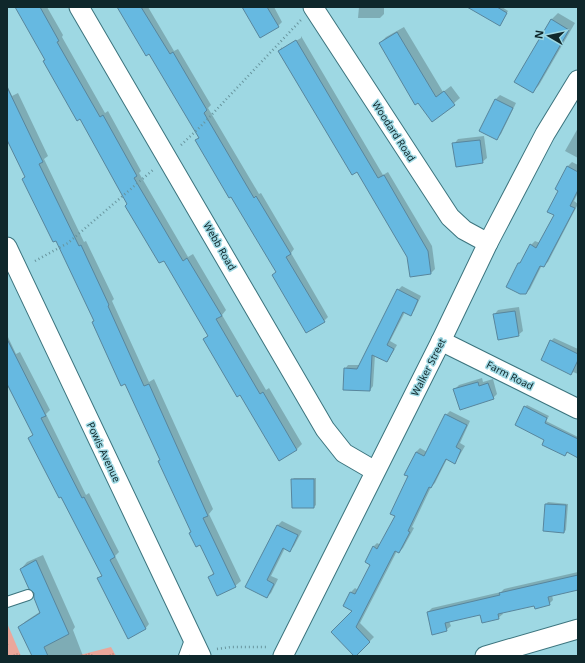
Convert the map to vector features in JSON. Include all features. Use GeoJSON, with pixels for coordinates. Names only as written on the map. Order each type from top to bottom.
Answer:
{"type":"FeatureCollection","features":[{"type":"Feature","properties":{"kind":"street","name":"Webb Road"},"geometry":{"type":"LineString","coordinates":[[79,7],[326,429],[344,453],[375,471]]}},
{"type":"Feature","properties":{"kind":"street","name":"Woodard Road"},"geometry":{"type":"LineString","coordinates":[[313,7],[450,217],[464,230],[488,243]]}},
{"type":"Feature","properties":{"kind":"street","name":"Walker Street"},"geometry":{"type":"LineString","coordinates":[[278,653],[375,471],[441,341],[488,243],[545,134],[578,80]]}},
{"type":"Feature","properties":{"kind":"street","name":"Powis Avenue"},"geometry":{"type":"LineString","coordinates":[[7,247],[192,636],[206,654]]}},
{"type":"Feature","properties":{"kind":"street","name":"Farm Road"},"geometry":{"type":"LineString","coordinates":[[441,341],[578,409]]}},
{"type":"Feature","properties":{"kind":"street"},"geometry":{"type":"LineString","coordinates":[[485,656],[578,629]]}},
{"type":"Feature","properties":{"kind":"lane"},"geometry":{"type":"LineString","coordinates":[[7,602],[28,595]]}},
{"type":"Feature","properties":{"kind":"lane"},"geometry":{"type":"LineString","coordinates":[[184,656],[192,636]]}},
{"type":"Feature","properties":{"kind":"path"},"geometry":{"type":"LineString","coordinates":[[206,654],[217,649],[231,647],[267,647],[278,653]]}},
{"type":"Feature","properties":{"kind":"green space"},"geometry":{"type":"Polygon","coordinates":[[[7,623],[21,656],[7,656],[7,623]]]}},
{"type":"Feature","properties":{"kind":"green space"},"geometry":{"type":"Polygon","coordinates":[[[111,647],[116,656],[76,656],[111,647]]]}},
{"type":"Feature","properties":{"kind":"building"},"geometry":{"type":"Polygon","coordinates":[[[15,7],[40,7],[59,41],[57,42],[100,117],[103,115],[137,176],[134,178],[183,261],[187,258],[222,316],[216,319],[260,394],[263,392],[297,450],[279,461],[240,395],[237,397],[203,339],[208,336],[164,261],[159,263],[125,206],[127,204],[80,119],[77,121],[43,61],[45,60],[15,7]]]}},
{"type":"Feature","properties":{"kind":"building"},"geometry":{"type":"Polygon","coordinates":[[[117,7],[141,7],[170,54],[173,52],[207,110],[204,113],[254,198],[256,196],[291,254],[286,257],[325,322],[306,333],[272,275],[276,272],[231,197],[229,198],[195,140],[199,138],[149,54],[146,56],[117,7]]]}},
{"type":"Feature","properties":{"kind":"building"},"geometry":{"type":"Polygon","coordinates":[[[242,7],[267,7],[279,27],[260,38],[242,7]]]}},
{"type":"Feature","properties":{"kind":"building"},"geometry":{"type":"Polygon","coordinates":[[[467,7],[497,7],[507,13],[500,26],[467,7]]]}},
{"type":"Feature","properties":{"kind":"building"},"geometry":{"type":"Polygon","coordinates":[[[551,19],[569,30],[533,93],[514,82],[551,19]]]}},
{"type":"Feature","properties":{"kind":"building"},"geometry":{"type":"Polygon","coordinates":[[[397,32],[436,97],[444,91],[455,105],[432,122],[418,103],[415,105],[379,43],[397,32]]]}},
{"type":"Feature","properties":{"kind":"building"},"geometry":{"type":"Polygon","coordinates":[[[296,40],[378,178],[384,175],[428,251],[431,274],[410,277],[407,257],[357,172],[352,175],[278,51],[296,40]]]}},
{"type":"Feature","properties":{"kind":"building"},"geometry":{"type":"Polygon","coordinates":[[[7,87],[43,162],[39,164],[79,246],[81,245],[144,386],[149,384],[208,516],[203,518],[236,587],[217,596],[208,577],[214,574],[200,545],[196,547],[189,533],[191,532],[158,461],[160,460],[125,384],[121,386],[92,322],[94,321],[56,241],[53,242],[22,179],[25,177],[7,140],[7,87]]]}},
{"type":"Feature","properties":{"kind":"building"},"geometry":{"type":"Polygon","coordinates":[[[495,99],[513,108],[497,140],[479,131],[495,99]]]}},
{"type":"Feature","properties":{"kind":"building"},"geometry":{"type":"Polygon","coordinates":[[[480,140],[483,163],[456,167],[452,143],[480,140]]]}},
{"type":"Feature","properties":{"kind":"building"},"geometry":{"type":"Polygon","coordinates":[[[567,166],[578,172],[578,190],[570,206],[575,208],[544,267],[540,266],[526,294],[520,294],[506,287],[518,263],[520,263],[530,244],[536,248],[554,215],[547,212],[558,191],[555,189],[567,166]]]}},
{"type":"Feature","properties":{"kind":"building"},"geometry":{"type":"Polygon","coordinates":[[[397,289],[418,300],[411,316],[403,312],[387,345],[394,349],[387,362],[372,355],[370,391],[343,390],[344,368],[357,369],[397,289]]]}},
{"type":"Feature","properties":{"kind":"building"},"geometry":{"type":"Polygon","coordinates":[[[515,311],[519,336],[498,340],[493,314],[515,311]]]}},
{"type":"Feature","properties":{"kind":"building"},"geometry":{"type":"Polygon","coordinates":[[[7,339],[46,416],[41,418],[82,498],[84,497],[115,557],[110,560],[146,629],[128,639],[97,578],[102,576],[61,497],[59,498],[28,438],[33,435],[7,384],[7,339]]]}},
{"type":"Feature","properties":{"kind":"building"},"geometry":{"type":"Polygon","coordinates":[[[550,340],[578,354],[578,360],[571,375],[541,360],[550,340]]]}},
{"type":"Feature","properties":{"kind":"building"},"geometry":{"type":"Polygon","coordinates":[[[478,382],[479,386],[488,383],[494,399],[460,410],[453,389],[478,382]]]}},
{"type":"Feature","properties":{"kind":"building"},"geometry":{"type":"Polygon","coordinates":[[[524,406],[547,418],[545,423],[578,439],[578,458],[567,452],[565,456],[542,445],[544,440],[515,425],[524,406]]]}},
{"type":"Feature","properties":{"kind":"building"},"geometry":{"type":"Polygon","coordinates":[[[445,414],[467,425],[456,447],[461,450],[455,464],[446,459],[431,488],[429,487],[408,531],[410,532],[399,553],[395,551],[356,627],[370,642],[356,656],[354,656],[331,632],[352,611],[343,606],[350,592],[355,594],[370,565],[365,562],[373,546],[377,549],[395,516],[390,514],[408,476],[404,475],[416,452],[424,456],[445,414]]]}},
{"type":"Feature","properties":{"kind":"building"},"geometry":{"type":"Polygon","coordinates":[[[291,479],[314,479],[314,508],[292,508],[291,479]]]}},
{"type":"Feature","properties":{"kind":"building"},"geometry":{"type":"Polygon","coordinates":[[[545,504],[566,505],[564,533],[543,531],[545,504]]]}},
{"type":"Feature","properties":{"kind":"building"},"geometry":{"type":"Polygon","coordinates":[[[277,525],[298,535],[290,552],[283,548],[267,580],[274,584],[267,598],[245,587],[277,525]]]}},
{"type":"Feature","properties":{"kind":"building"},"geometry":{"type":"Polygon","coordinates":[[[36,560],[69,634],[44,647],[48,656],[32,656],[18,627],[40,613],[34,598],[34,593],[29,589],[20,569],[36,560]]]}},
{"type":"Feature","properties":{"kind":"building"},"geometry":{"type":"Polygon","coordinates":[[[578,575],[578,590],[548,597],[550,605],[535,609],[534,606],[498,614],[499,619],[482,623],[480,615],[445,623],[447,631],[432,635],[427,612],[500,595],[499,593],[578,575]]]}}]}
